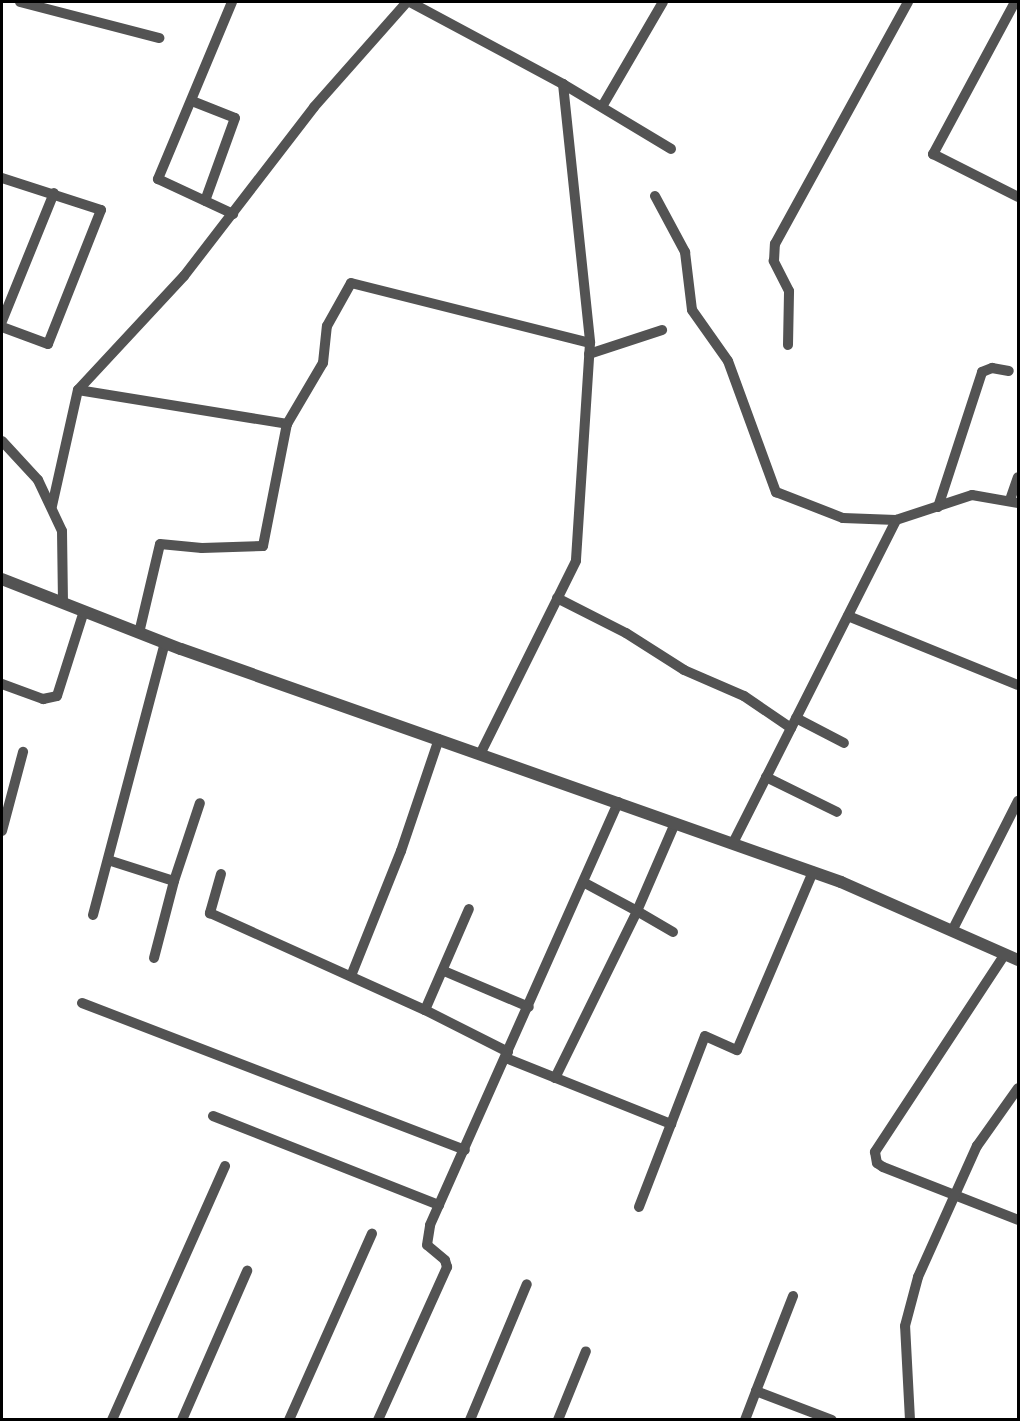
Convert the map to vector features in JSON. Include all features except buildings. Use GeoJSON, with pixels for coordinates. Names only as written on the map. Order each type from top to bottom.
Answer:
{"type":"FeatureCollection","features":[{"type":"Feature","properties":{"kind":"street"},"geometry":{"type":"LineString","coordinates":[[20,2],[159,38]]}},
{"type":"Feature","properties":{"kind":"street"},"geometry":{"type":"LineString","coordinates":[[232,2],[158,179],[233,214]]}},
{"type":"Feature","properties":{"kind":"street"},"geometry":{"type":"LineString","coordinates":[[52,506],[78,390],[184,276],[314,107],[408,2],[603,105],[671,149]]}},
{"type":"Feature","properties":{"kind":"street"},"geometry":{"type":"LineString","coordinates":[[603,105],[663,2]]}},
{"type":"Feature","properties":{"kind":"street"},"geometry":{"type":"LineString","coordinates":[[788,345],[791,306],[789,291],[773,254],[775,244],[908,2]]}},
{"type":"Feature","properties":{"kind":"street"},"geometry":{"type":"LineString","coordinates":[[1015,2],[933,154],[1018,197]]}},
{"type":"Feature","properties":{"kind":"street"},"geometry":{"type":"LineString","coordinates":[[480,754],[576,561],[589,348],[562,84]]}},
{"type":"Feature","properties":{"kind":"street"},"geometry":{"type":"LineString","coordinates":[[192,101],[235,117],[205,201]]}},
{"type":"Feature","properties":{"kind":"street"},"geometry":{"type":"LineString","coordinates":[[2,178],[101,210],[48,344],[2,327]]}},
{"type":"Feature","properties":{"kind":"street"},"geometry":{"type":"LineString","coordinates":[[2,321],[54,194]]}},
{"type":"Feature","properties":{"kind":"street"},"geometry":{"type":"LineString","coordinates":[[655,196],[685,252],[692,310],[728,361],[776,492],[843,518],[896,520],[972,495],[1014,501],[1018,477]]}},
{"type":"Feature","properties":{"kind":"street"},"geometry":{"type":"LineString","coordinates":[[139,633],[160,544],[202,549],[264,546],[287,424],[324,363],[327,326],[351,283],[589,348],[662,330]]}},
{"type":"Feature","properties":{"kind":"street"},"geometry":{"type":"LineString","coordinates":[[938,507],[982,372],[992,368],[1009,371]]}},
{"type":"Feature","properties":{"kind":"street"},"geometry":{"type":"LineString","coordinates":[[78,390],[287,424]]}},
{"type":"Feature","properties":{"kind":"street"},"geometry":{"type":"LineString","coordinates":[[2,441],[38,480],[62,531],[63,603]]}},
{"type":"Feature","properties":{"kind":"street"},"geometry":{"type":"LineString","coordinates":[[733,843],[896,520]]}},
{"type":"Feature","properties":{"kind":"street"},"geometry":{"type":"LineString","coordinates":[[2,579],[165,643],[813,872],[1018,960]]}},
{"type":"Feature","properties":{"kind":"street"},"geometry":{"type":"LineString","coordinates":[[558,598],[626,633],[684,670],[744,696],[791,728]]}},
{"type":"Feature","properties":{"kind":"street"},"geometry":{"type":"LineString","coordinates":[[2,684],[43,699],[57,696],[84,611]]}},
{"type":"Feature","properties":{"kind":"street"},"geometry":{"type":"LineString","coordinates":[[848,616],[1018,685]]}},
{"type":"Feature","properties":{"kind":"street"},"geometry":{"type":"LineString","coordinates":[[93,915],[165,643]]}},
{"type":"Feature","properties":{"kind":"street"},"geometry":{"type":"LineString","coordinates":[[796,718],[844,743]]}},
{"type":"Feature","properties":{"kind":"street"},"geometry":{"type":"LineString","coordinates":[[351,976],[401,851],[439,739]]}},
{"type":"Feature","properties":{"kind":"street"},"geometry":{"type":"LineString","coordinates":[[2,829],[23,752]]}},
{"type":"Feature","properties":{"kind":"street"},"geometry":{"type":"LineString","coordinates":[[766,777],[837,812]]}},
{"type":"Feature","properties":{"kind":"street"},"geometry":{"type":"LineString","coordinates":[[952,931],[1018,801]]}},
{"type":"Feature","properties":{"kind":"street"},"geometry":{"type":"LineString","coordinates":[[378,1419],[447,1267],[445,1260],[427,1245],[426,1236],[618,802]]}},
{"type":"Feature","properties":{"kind":"street"},"geometry":{"type":"LineString","coordinates":[[154,958],[174,881],[200,803]]}},
{"type":"Feature","properties":{"kind":"street"},"geometry":{"type":"LineString","coordinates":[[555,1078],[637,911],[675,823]]}},
{"type":"Feature","properties":{"kind":"street"},"geometry":{"type":"LineString","coordinates":[[108,860],[174,881]]}},
{"type":"Feature","properties":{"kind":"street"},"geometry":{"type":"LineString","coordinates":[[639,1207],[705,1036],[737,1050],[813,872]]}},
{"type":"Feature","properties":{"kind":"street"},"geometry":{"type":"LineString","coordinates":[[221,874],[210,913],[425,1010],[507,1055],[555,1078],[671,1124]]}},
{"type":"Feature","properties":{"kind":"street"},"geometry":{"type":"LineString","coordinates":[[584,882],[673,932]]}},
{"type":"Feature","properties":{"kind":"street"},"geometry":{"type":"LineString","coordinates":[[425,1010],[444,971],[469,909]]}},
{"type":"Feature","properties":{"kind":"street"},"geometry":{"type":"LineString","coordinates":[[1005,954],[875,1152],[877,1163],[883,1167],[954,1192],[1018,1220]]}},
{"type":"Feature","properties":{"kind":"street"},"geometry":{"type":"LineString","coordinates":[[444,971],[529,1007]]}},
{"type":"Feature","properties":{"kind":"street"},"geometry":{"type":"LineString","coordinates":[[82,1004],[465,1150]]}},
{"type":"Feature","properties":{"kind":"street"},"geometry":{"type":"LineString","coordinates":[[910,1419],[905,1326],[918,1278],[954,1192],[977,1146],[1018,1088]]}},
{"type":"Feature","properties":{"kind":"street"},"geometry":{"type":"LineString","coordinates":[[213,1116],[439,1204]]}},
{"type":"Feature","properties":{"kind":"street"},"geometry":{"type":"LineString","coordinates":[[112,1419],[225,1166]]}},
{"type":"Feature","properties":{"kind":"street"},"geometry":{"type":"LineString","coordinates":[[289,1419],[372,1234]]}},
{"type":"Feature","properties":{"kind":"street"},"geometry":{"type":"LineString","coordinates":[[182,1419],[247,1271]]}},
{"type":"Feature","properties":{"kind":"street"},"geometry":{"type":"LineString","coordinates":[[470,1419],[527,1284]]}},
{"type":"Feature","properties":{"kind":"street"},"geometry":{"type":"LineString","coordinates":[[745,1419],[793,1296]]}},
{"type":"Feature","properties":{"kind":"street"},"geometry":{"type":"LineString","coordinates":[[558,1419],[586,1351]]}},
{"type":"Feature","properties":{"kind":"street"},"geometry":{"type":"LineString","coordinates":[[756,1391],[832,1419]]}}]}
